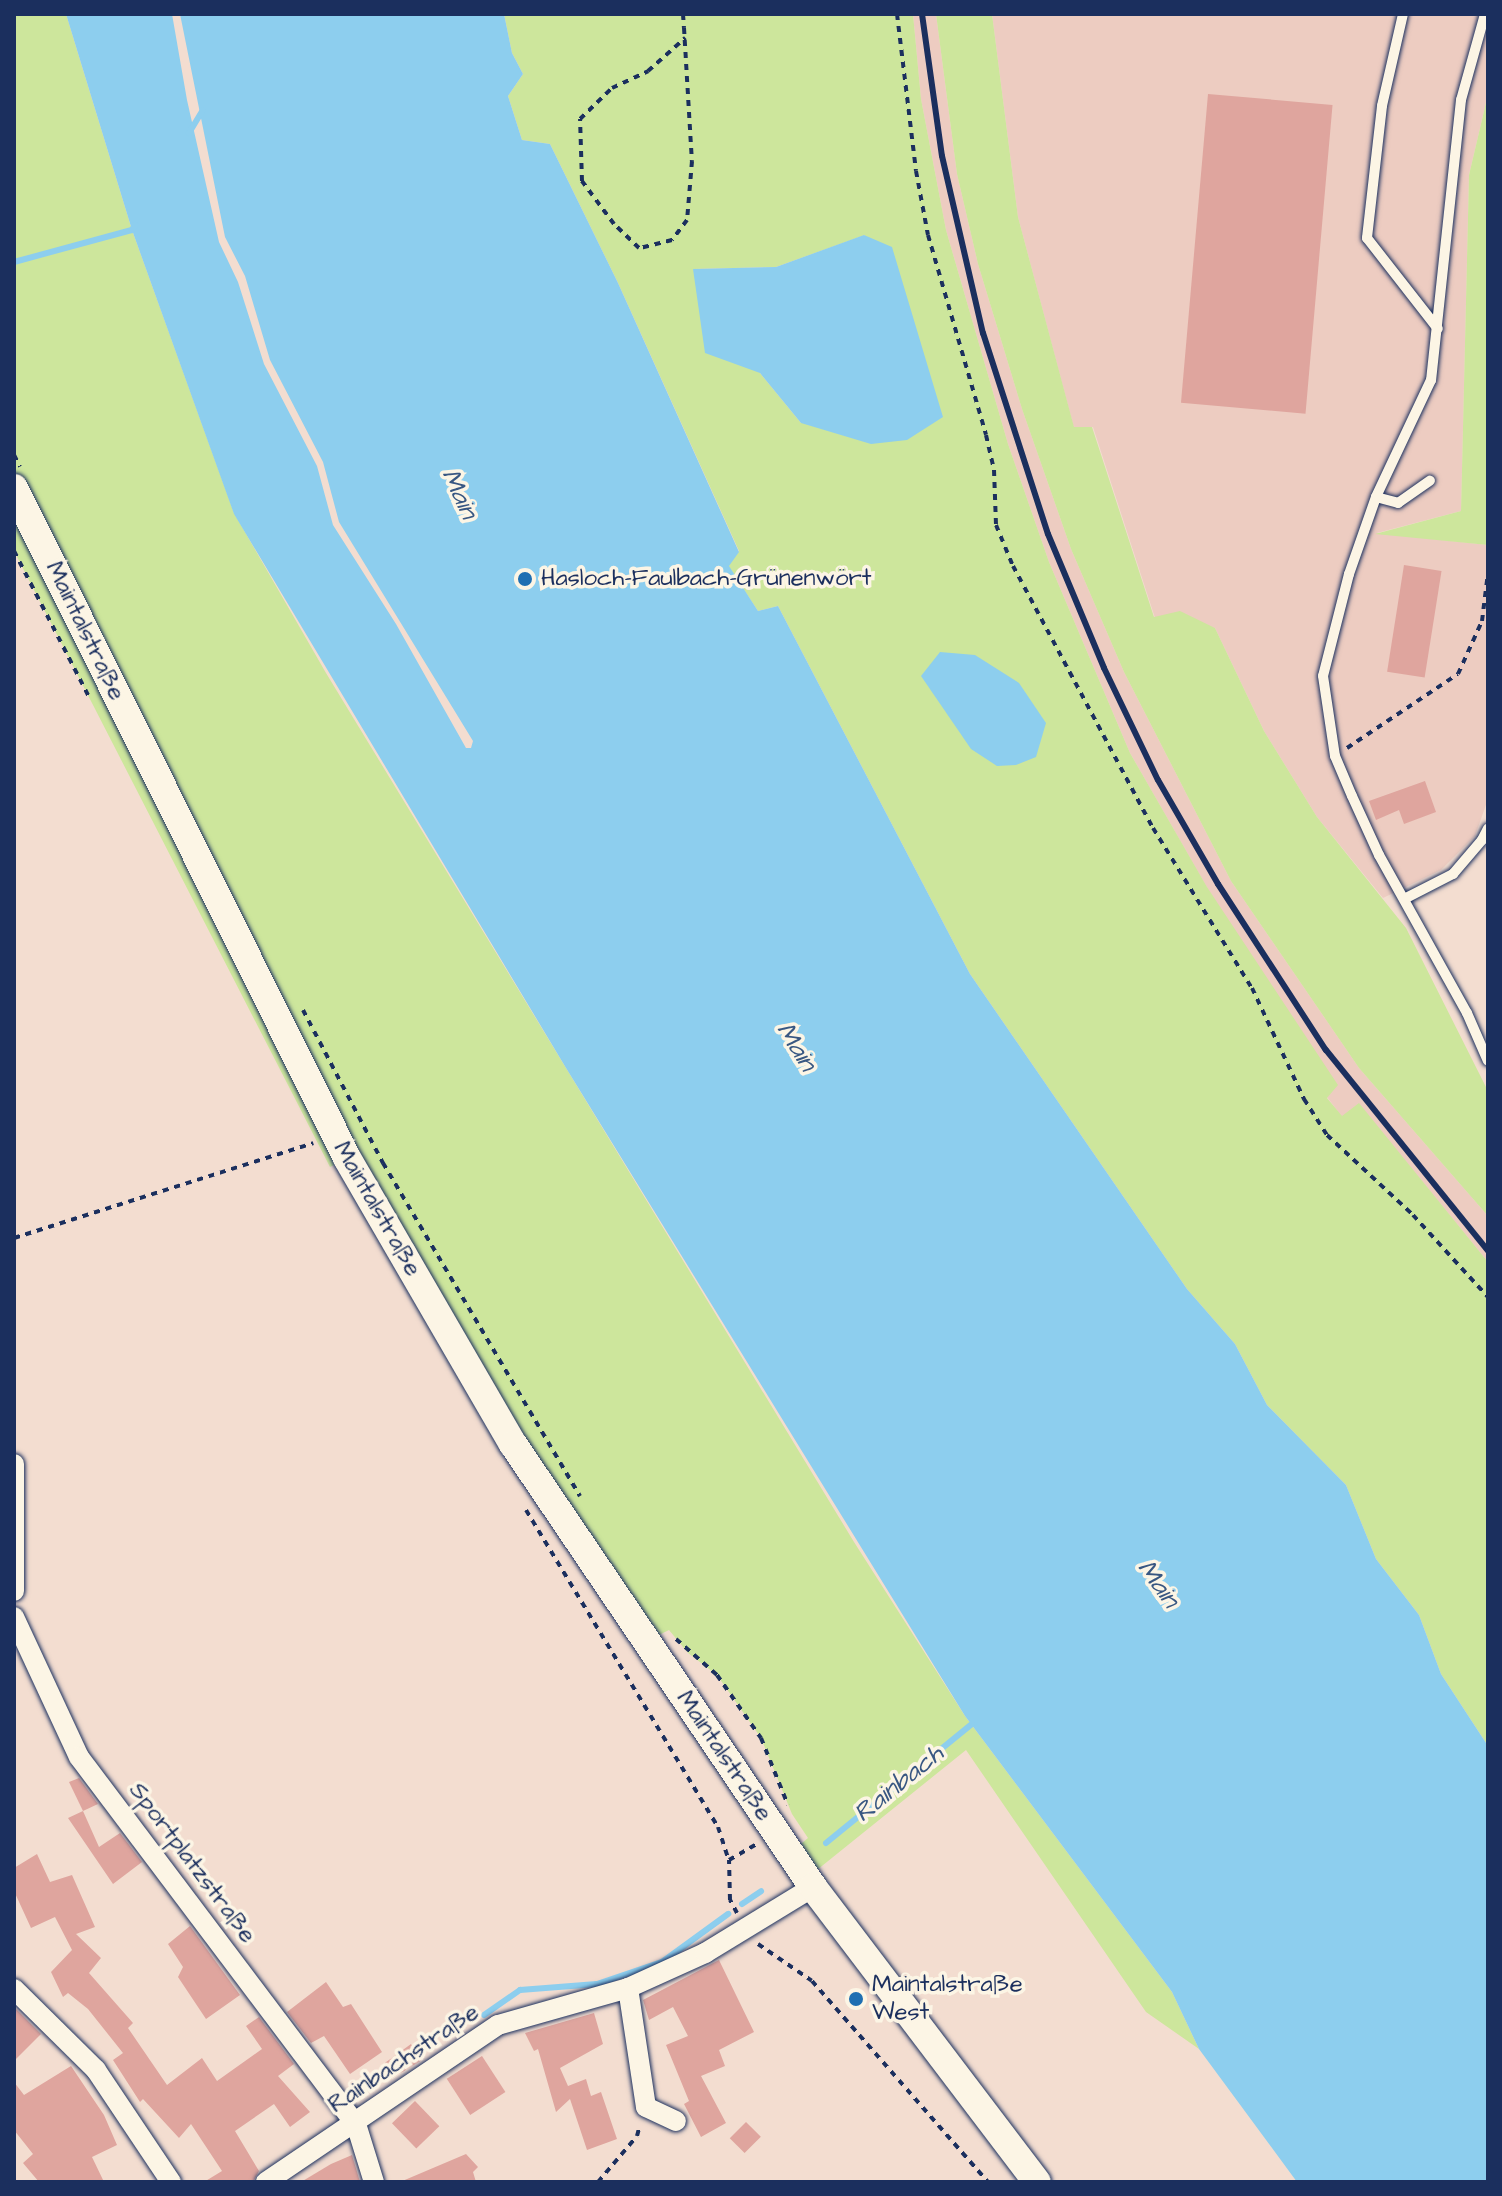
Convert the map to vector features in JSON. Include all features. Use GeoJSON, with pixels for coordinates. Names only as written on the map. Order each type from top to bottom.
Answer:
{"type":"FeatureCollection","features":[{"type":"Feature","properties":{"kind":"main road","name":"Maintalstraße"},"geometry":{"type":"LineString","coordinates":[[18,479],[347,1158],[513,1444],[813,1887],[1037,2182]]}},
{"type":"Feature","properties":{"kind":"street"},"geometry":{"type":"LineString","coordinates":[[14,1464],[14,1591]]}},
{"type":"Feature","properties":{"kind":"street","name":"Sportplatzstraße"},"geometry":{"type":"LineString","coordinates":[[14,1617],[79,1757],[356,2124],[374,2182]]}},
{"type":"Feature","properties":{"kind":"street","name":"Rainbachstraße"},"geometry":{"type":"LineString","coordinates":[[266,2182],[356,2124],[498,2025],[628,1988],[705,1953],[813,1887]]}},
{"type":"Feature","properties":{"kind":"street"},"geometry":{"type":"LineString","coordinates":[[628,1988],[646,2107],[676,2121]]}},
{"type":"Feature","properties":{"kind":"street"},"geometry":{"type":"LineString","coordinates":[[14,1989],[96,2070],[171,2182]]}},
{"type":"Feature","properties":{"kind":"lane"},"geometry":{"type":"LineString","coordinates":[[1403,14],[1382,106],[1367,238],[1438,329]]}},
{"type":"Feature","properties":{"kind":"lane"},"geometry":{"type":"LineString","coordinates":[[1485,14],[1461,100],[1431,380],[1376,497],[1349,574],[1323,676],[1335,756],[1379,855],[1406,898],[1467,1013],[1488,1061]]}},
{"type":"Feature","properties":{"kind":"lane"},"geometry":{"type":"LineString","coordinates":[[1376,497],[1398,503],[1430,481]]}},
{"type":"Feature","properties":{"kind":"lane"},"geometry":{"type":"LineString","coordinates":[[1406,898],[1453,874],[1482,840],[1488,828]]}},
{"type":"Feature","properties":{"kind":"path"},"geometry":{"type":"LineString","coordinates":[[683,14],[685,38],[692,161],[687,220],[672,240],[639,248],[614,224],[582,181],[580,119],[612,88],[648,71],[685,38]]}},
{"type":"Feature","properties":{"kind":"path"},"geometry":{"type":"LineString","coordinates":[[897,14],[928,235],[986,435],[994,470],[996,525],[1013,566],[1153,828],[1252,988],[1304,1099],[1327,1135],[1413,1215],[1488,1297]]}},
{"type":"Feature","properties":{"kind":"path"},"geometry":{"type":"LineString","coordinates":[[14,455],[18,479]]}},
{"type":"Feature","properties":{"kind":"path"},"geometry":{"type":"LineString","coordinates":[[1335,756],[1458,674],[1482,621],[1488,573]]}},
{"type":"Feature","properties":{"kind":"path"},"geometry":{"type":"LineString","coordinates":[[300,1004],[383,1163],[585,1505]]}},
{"type":"Feature","properties":{"kind":"path"},"geometry":{"type":"LineString","coordinates":[[14,1238],[316,1142]]}},
{"type":"Feature","properties":{"kind":"path"},"geometry":{"type":"LineString","coordinates":[[669,1630],[688,1653],[717,1675],[761,1738],[792,1814],[776,1833],[729,1860],[730,1900],[745,1928],[755,1942],[812,1981],[988,2182]]}},
{"type":"Feature","properties":{"kind":"path"},"geometry":{"type":"LineString","coordinates":[[598,2182],[637,2136],[646,2107]]}},
{"type":"Feature","properties":{"kind":"shaded area"},"geometry":{"type":"Polygon","coordinates":[[[913,14],[936,14],[957,174],[978,264],[1022,409],[1071,549],[1124,672],[1231,881],[1359,1068],[1488,1216],[1488,1262],[1359,1104],[1342,1117],[1327,1097],[1130,753],[1049,562],[1008,444],[946,230],[921,99],[913,14]]]}},
{"type":"Feature","properties":{"kind":"shaded area"},"geometry":{"type":"Polygon","coordinates":[[[992,14],[1488,14],[1488,94],[1469,175],[1461,511],[1377,533],[1488,545],[1488,799],[1475,836],[1441,870],[1383,898],[1317,817],[1264,731],[1215,628],[1155,618],[1093,427],[1074,428],[1018,217],[992,14]]]}},
{"type":"Feature","properties":{"kind":"green space"},"geometry":{"type":"Polygon","coordinates":[[[14,14],[66,14],[132,230],[234,513],[326,673],[854,1542],[965,1716],[1172,1992],[1199,2049],[1146,2012],[966,1750],[807,1878],[790,1853],[808,1838],[792,1814],[761,1738],[717,1675],[688,1653],[669,1630],[647,1641],[346,1159],[330,1167],[14,551],[14,14]]]}},
{"type":"Feature","properties":{"kind":"green space"},"geometry":{"type":"Polygon","coordinates":[[[504,14],[913,14],[921,99],[946,230],[1008,444],[1049,562],[1130,753],[1207,887],[1338,1085],[1327,1098],[1342,1116],[1359,1103],[1488,1262],[1488,1746],[1441,1674],[1419,1615],[1376,1559],[1346,1485],[1267,1405],[1235,1344],[1187,1289],[970,974],[778,606],[758,611],[727,564],[739,551],[618,283],[550,144],[522,140],[508,96],[523,74],[512,53],[504,14]],[[865,235],[776,267],[693,269],[760,373],[801,423],[865,235]]]}},
{"type":"Feature","properties":{"kind":"green space"},"geometry":{"type":"Polygon","coordinates":[[[936,14],[992,14],[1018,217],[1074,427],[1092,427],[1154,617],[1180,611],[1215,628],[1264,731],[1317,817],[1406,928],[1488,1091],[1488,1216],[1359,1068],[1231,881],[1124,672],[1071,549],[1022,409],[978,264],[957,174],[936,14]]]}},
{"type":"Feature","properties":{"kind":"green space"},"geometry":{"type":"Polygon","coordinates":[[[1488,94],[1488,545],[1375,534],[1461,511],[1469,175],[1488,94]]]}},
{"type":"Feature","properties":{"kind":"water","name":"Main"},"geometry":{"type":"Polygon","coordinates":[[[66,14],[172,14],[187,100],[219,242],[238,282],[264,364],[317,466],[333,525],[396,624],[466,748],[471,748],[473,741],[339,522],[323,462],[270,360],[245,276],[225,237],[180,14],[504,14],[512,53],[523,74],[508,96],[522,140],[550,144],[618,283],[739,552],[729,566],[758,611],[778,606],[970,974],[1187,1289],[1235,1344],[1267,1405],[1346,1485],[1376,1559],[1419,1615],[1441,1674],[1488,1746],[1488,2182],[1297,2182],[1199,2049],[1172,1992],[965,1716],[566,1068],[234,514],[132,230],[66,14]]]}},
{"type":"Feature","properties":{"kind":"water"},"geometry":{"type":"Polygon","coordinates":[[[864,235],[892,247],[943,417],[907,440],[871,444],[801,423],[760,373],[705,353],[693,269],[776,267],[864,235]]]}},
{"type":"Feature","properties":{"kind":"water"},"geometry":{"type":"Polygon","coordinates":[[[940,652],[975,655],[1019,683],[1046,723],[1036,757],[1016,765],[997,766],[971,749],[921,676],[940,652]]]}},
{"type":"Feature","properties":{"kind":"building"},"geometry":{"type":"Polygon","coordinates":[[[1208,94],[1333,105],[1306,414],[1181,403],[1208,94]]]}},
{"type":"Feature","properties":{"kind":"building"},"geometry":{"type":"Polygon","coordinates":[[[1404,565],[1442,571],[1425,678],[1387,672],[1404,565]]]}},
{"type":"Feature","properties":{"kind":"building"},"geometry":{"type":"Polygon","coordinates":[[[1425,781],[1436,812],[1404,824],[1399,810],[1376,820],[1369,801],[1425,781]]]}},
{"type":"Feature","properties":{"kind":"building"},"geometry":{"type":"Polygon","coordinates":[[[79,1778],[98,1804],[83,1811],[69,1782],[79,1778]]]}},
{"type":"Feature","properties":{"kind":"building"},"geometry":{"type":"Polygon","coordinates":[[[83,1811],[99,1847],[120,1833],[142,1862],[113,1884],[68,1818],[83,1811]]]}},
{"type":"Feature","properties":{"kind":"building"},"geometry":{"type":"Polygon","coordinates":[[[37,1854],[50,1882],[72,1875],[95,1927],[76,1934],[101,1958],[89,1973],[133,2023],[128,2028],[167,2085],[202,2058],[217,2081],[262,2049],[246,2026],[259,2017],[294,2064],[278,2076],[310,2112],[290,2127],[274,2104],[235,2131],[259,2171],[253,2182],[204,2182],[222,2171],[191,2124],[179,2138],[143,2099],[140,2102],[113,2060],[123,2053],[88,2009],[68,1993],[63,1997],[51,1972],[72,1950],[55,1917],[31,1928],[14,1891],[14,1868],[37,1854]]]}},
{"type":"Feature","properties":{"kind":"building"},"geometry":{"type":"Polygon","coordinates":[[[190,1926],[240,1995],[206,2019],[178,1977],[183,1967],[168,1944],[190,1926]]]}},
{"type":"Feature","properties":{"kind":"building"},"geometry":{"type":"Polygon","coordinates":[[[719,1960],[754,2032],[719,2050],[725,2066],[701,2076],[726,2123],[701,2137],[684,2104],[689,2101],[666,2045],[688,2036],[673,2007],[649,2020],[643,2000],[719,1960]]]}},
{"type":"Feature","properties":{"kind":"building"},"geometry":{"type":"Polygon","coordinates":[[[326,1982],[343,2007],[351,2004],[382,2052],[350,2074],[324,2036],[311,2043],[287,2012],[326,1982]]]}},
{"type":"Feature","properties":{"kind":"building"},"geometry":{"type":"Polygon","coordinates":[[[14,2007],[41,2034],[14,2061],[14,2007]]]}},
{"type":"Feature","properties":{"kind":"building"},"geometry":{"type":"Polygon","coordinates":[[[594,2013],[603,2044],[560,2068],[568,2086],[586,2079],[591,2096],[601,2092],[617,2139],[587,2150],[570,2099],[556,2112],[538,2049],[534,2051],[525,2033],[594,2013]]]}},
{"type":"Feature","properties":{"kind":"building"},"geometry":{"type":"Polygon","coordinates":[[[411,2044],[422,2060],[391,2079],[382,2065],[411,2044]]]}},
{"type":"Feature","properties":{"kind":"building"},"geometry":{"type":"Polygon","coordinates":[[[482,2056],[505,2092],[470,2115],[447,2079],[482,2056]]]}},
{"type":"Feature","properties":{"kind":"building"},"geometry":{"type":"Polygon","coordinates":[[[71,2066],[104,2115],[117,2145],[92,2157],[104,2182],[39,2182],[23,2163],[33,2154],[14,2130],[14,2082],[24,2095],[71,2066]]]}},
{"type":"Feature","properties":{"kind":"building"},"geometry":{"type":"Polygon","coordinates":[[[415,2101],[439,2126],[416,2148],[392,2123],[415,2101]]]}},
{"type":"Feature","properties":{"kind":"building"},"geometry":{"type":"Polygon","coordinates":[[[746,2122],[761,2137],[745,2153],[730,2138],[746,2122]]]}},
{"type":"Feature","properties":{"kind":"building"},"geometry":{"type":"Polygon","coordinates":[[[466,2154],[478,2167],[473,2172],[476,2182],[400,2182],[466,2154]]]}},
{"type":"Feature","properties":{"kind":"building"},"geometry":{"type":"Polygon","coordinates":[[[352,2155],[360,2182],[301,2182],[331,2164],[352,2155]]]}},
{"type":"Feature","properties":{"kind":"waterway"},"geometry":{"type":"LineString","coordinates":[[189,133],[202,111]]}},
{"type":"Feature","properties":{"kind":"waterway"},"geometry":{"type":"LineString","coordinates":[[14,262],[132,230],[135,225]]}},
{"type":"Feature","properties":{"kind":"waterway","name":"Rainbach"},"geometry":{"type":"LineString","coordinates":[[826,1843],[972,1724]]}},
{"type":"Feature","properties":{"kind":"waterway","name":"Rainbach"},"geometry":{"type":"LineString","coordinates":[[742,1904],[761,1891]]}},
{"type":"Feature","properties":{"kind":"waterway","name":"Rainbach"},"geometry":{"type":"LineString","coordinates":[[484,2015],[520,1990],[597,1984],[662,1962],[728,1914]]}},
{"type":"Feature","properties":{"kind":"railway"},"geometry":{"type":"LineString","coordinates":[[922,14],[942,156],[983,333],[1048,534],[1104,668],[1158,780],[1218,884],[1326,1050],[1488,1251]]}},
{"type":"Feature","properties":{"kind":"place","name":"Hasloch-Faulbach-Grünenwört"},"geometry":{"type":"Point","coordinates":[525,579]}},
{"type":"Feature","properties":{"kind":"place","name":"Maintalstraße West"},"geometry":{"type":"Point","coordinates":[856,1999]}}]}
